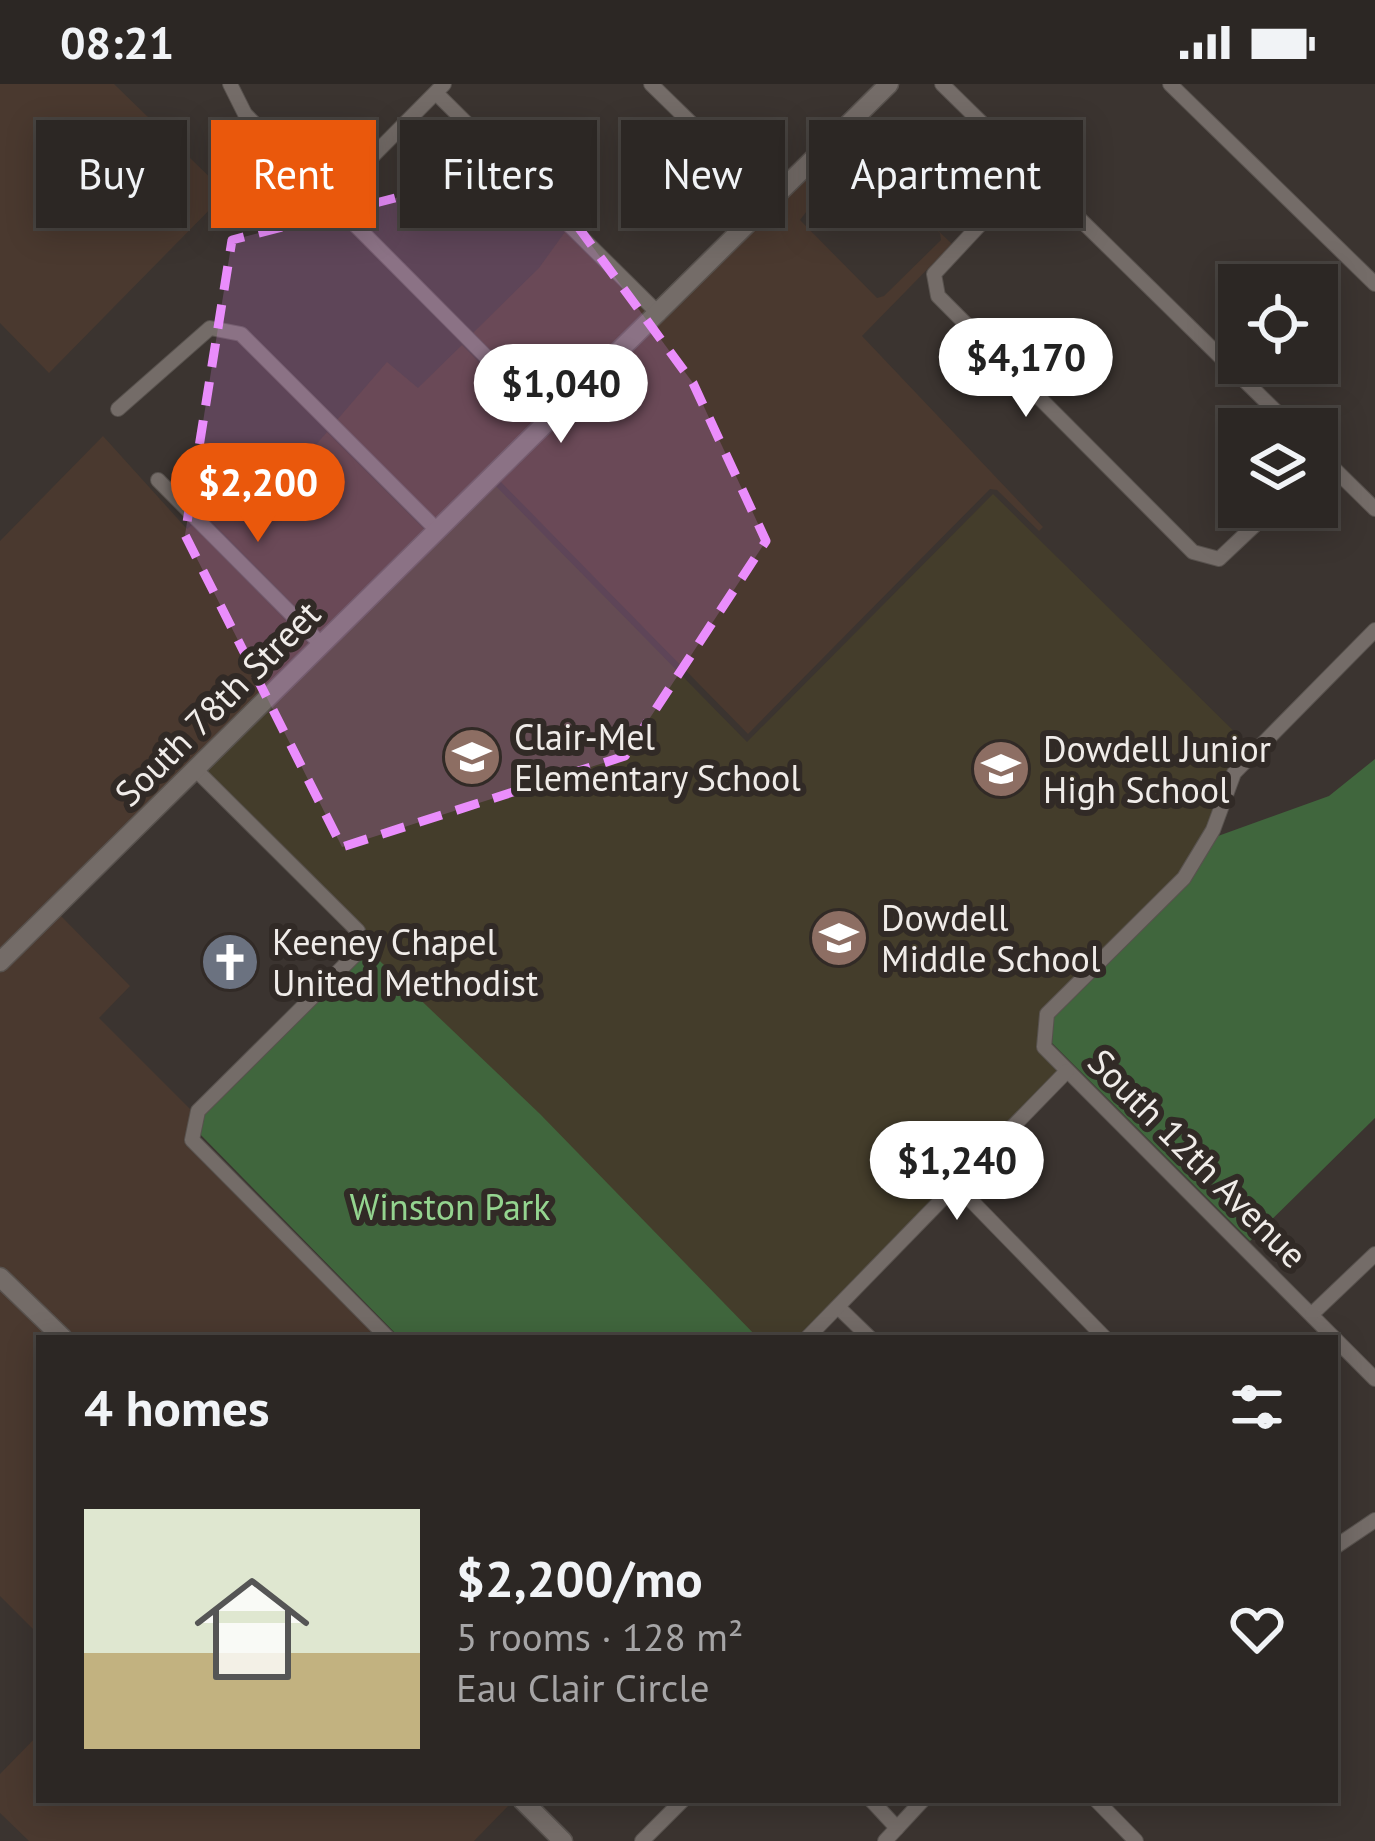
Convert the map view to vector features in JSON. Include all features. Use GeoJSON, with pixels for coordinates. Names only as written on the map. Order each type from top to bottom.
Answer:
{"type":"FeatureCollection","features":[{"type":"Feature","properties":{"kind":"street"},"geometry":{"type":"LineString","coordinates":[[230,84],[251,120]]}},
{"type":"Feature","properties":{"kind":"street"},"geometry":{"type":"LineString","coordinates":[[651,84],[688,120]]}},
{"type":"Feature","properties":{"kind":"street"},"geometry":{"type":"LineString","coordinates":[[942,84],[978,120]]}},
{"type":"Feature","properties":{"kind":"street"},"geometry":{"type":"LineString","coordinates":[[1170,84],[1375,284]]}},
{"type":"Feature","properties":{"kind":"street","name":"South 78th Street"},"geometry":{"type":"LineString","coordinates":[[785,188],[880,87]]}},
{"type":"Feature","properties":{"kind":"street"},"geometry":{"type":"LineString","coordinates":[[376,153],[440,88],[659,314]]}},
{"type":"Feature","properties":{"kind":"street"},"geometry":{"type":"LineString","coordinates":[[1083,223],[1273,408]]}},
{"type":"Feature","properties":{"kind":"street"},"geometry":{"type":"LineString","coordinates":[[357,228],[549,420]]}},
{"type":"Feature","properties":{"kind":"street","name":"South 78th Street"},"geometry":{"type":"LineString","coordinates":[[0,962],[746,228]]}},
{"type":"Feature","properties":{"kind":"street"},"geometry":{"type":"LineString","coordinates":[[977,228],[934,274],[938,296],[1193,552],[1219,559],[1252,528]]}},
{"type":"Feature","properties":{"kind":"street"},"geometry":{"type":"LineString","coordinates":[[118,409],[210,328],[241,334],[437,530]]}},
{"type":"Feature","properties":{"kind":"street"},"geometry":{"type":"LineString","coordinates":[[1338,475],[1375,509]]}},
{"type":"Feature","properties":{"kind":"street"},"geometry":{"type":"LineString","coordinates":[[158,480],[322,645]]}},
{"type":"Feature","properties":{"kind":"street","name":"South 12th Avenue"},"geometry":{"type":"LineString","coordinates":[[1333,1335],[1044,1047],[1046,1014],[1184,878],[1213,830],[1234,772],[1375,630]]}},
{"type":"Feature","properties":{"kind":"street"},"geometry":{"type":"LineString","coordinates":[[197,771],[358,931],[358,952],[197,1112],[192,1140],[385,1335]]}},
{"type":"Feature","properties":{"kind":"street"},"geometry":{"type":"LineString","coordinates":[[810,1335],[1067,1071]]}},
{"type":"Feature","properties":{"kind":"street"},"geometry":{"type":"LineString","coordinates":[[958,1187],[1102,1335]]}},
{"type":"Feature","properties":{"kind":"street"},"geometry":{"type":"LineString","coordinates":[[1312,1314],[1375,1254]]}},
{"type":"Feature","properties":{"kind":"street"},"geometry":{"type":"LineString","coordinates":[[0,1276],[60,1335]]}},
{"type":"Feature","properties":{"kind":"street"},"geometry":{"type":"LineString","coordinates":[[838,1307],[867,1335]]}},
{"type":"Feature","properties":{"kind":"street","name":"South 12th Avenue"},"geometry":{"type":"LineString","coordinates":[[1338,1340],[1375,1378]]}},
{"type":"Feature","properties":{"kind":"street"},"geometry":{"type":"LineString","coordinates":[[1338,1545],[1375,1520]]}},
{"type":"Feature","properties":{"kind":"street"},"geometry":{"type":"LineString","coordinates":[[525,1803],[563,1841]]}},
{"type":"Feature","properties":{"kind":"street"},"geometry":{"type":"LineString","coordinates":[[643,1841],[680,1803]]}},
{"type":"Feature","properties":{"kind":"street"},"geometry":{"type":"LineString","coordinates":[[874,1803],[897,1828]]}},
{"type":"Feature","properties":{"kind":"street"},"geometry":{"type":"LineString","coordinates":[[885,1841],[920,1803]]}},
{"type":"Feature","properties":{"kind":"street"},"geometry":{"type":"LineString","coordinates":[[1099,1803],[1136,1841]]}},
{"type":"Feature","properties":{"kind":"street"},"geometry":{"type":"LineString","coordinates":[[1106,1841],[1121,1826]]}},
{"type":"Feature","properties":{"kind":"highlighted area"},"geometry":{"type":"Polygon","coordinates":[[[531,163],[693,383],[766,541],[625,756],[342,847],[185,535],[232,240],[531,163]]]}},
{"type":"Feature","properties":{"kind":"shaded area"},"geometry":{"type":"Polygon","coordinates":[[[0,84],[114,84],[151,120],[36,120],[36,228],[187,228],[187,155],[211,178],[211,208],[49,373],[0,323],[0,84]]]}},
{"type":"Feature","properties":{"kind":"shaded area"},"geometry":{"type":"Polygon","coordinates":[[[809,174],[809,208],[800,220],[877,298],[941,240],[935,228],[952,244],[862,336],[1043,527],[1039,531],[997,490],[990,489],[748,734],[499,480],[755,228],[785,228],[785,198],[809,174]]]}},
{"type":"Feature","properties":{"kind":"shaded area"},"geometry":{"type":"Polygon","coordinates":[[[565,232],[648,314],[550,410],[473,333],[539,268],[565,232]]]}},
{"type":"Feature","properties":{"kind":"shaded area"},"geometry":{"type":"Polygon","coordinates":[[[462,345],[538,421],[437,520],[337,420],[387,362],[418,388],[462,345]]]}},
{"type":"Feature","properties":{"kind":"shaded area"},"geometry":{"type":"Polygon","coordinates":[[[327,432],[426,531],[322,634],[203,513],[250,459],[281,485],[327,432]]]}},
{"type":"Feature","properties":{"kind":"shaded area"},"geometry":{"type":"Polygon","coordinates":[[[103,436],[187,529],[192,525],[311,646],[0,953],[0,541],[103,436]]]}},
{"type":"Feature","properties":{"kind":"shaded area","name":"Dowdell Middle School"},"geometry":{"type":"Polygon","coordinates":[[[489,479],[747,742],[993,494],[1254,751],[1234,773],[1184,878],[1047,1014],[1044,1047],[1067,1071],[810,1335],[753,1335],[358,952],[358,931],[197,771],[489,479]]]}},
{"type":"Feature","properties":{"kind":"shaded area"},"geometry":{"type":"Polygon","coordinates":[[[57,912],[130,986],[99,1018],[194,1113],[190,1142],[380,1335],[62,1335],[0,1272],[0,968],[57,912]]]}},
{"type":"Feature","properties":{"kind":"shaded area"},"geometry":{"type":"Polygon","coordinates":[[[0,1284],[51,1335],[36,1335],[36,1632],[0,1596],[0,1284]]]}},
{"type":"Feature","properties":{"kind":"shaded area"},"geometry":{"type":"Polygon","coordinates":[[[36,1737],[36,1803],[511,1803],[474,1841],[29,1841],[0,1813],[0,1774],[36,1737]]]}},
{"type":"Feature","properties":{"kind":"green space"},"geometry":{"type":"Polygon","coordinates":[[[1375,759],[1375,1118],[1250,1241],[1052,1043],[1054,1016],[1188,883],[1218,836],[1329,796],[1375,759]]]}},
{"type":"Feature","properties":{"kind":"green space","name":"Winston Park"},"geometry":{"type":"Polygon","coordinates":[[[362,944],[540,1114],[755,1335],[397,1335],[193,1127],[362,944]]]}},
{"type":"Feature","properties":{"kind":"place","name":"Clair-Mel Elementary School"},"geometry":{"type":"Point","coordinates":[472,757]}},
{"type":"Feature","properties":{"kind":"place","name":"Dowdell Junior High School"},"geometry":{"type":"Point","coordinates":[1001,769]}},
{"type":"Feature","properties":{"kind":"place","name":"Dowdell Middle School"},"geometry":{"type":"Point","coordinates":[839,938]}},
{"type":"Feature","properties":{"kind":"place","name":"Keeney Chapel United Methodist"},"geometry":{"type":"Point","coordinates":[230,962]}}]}
